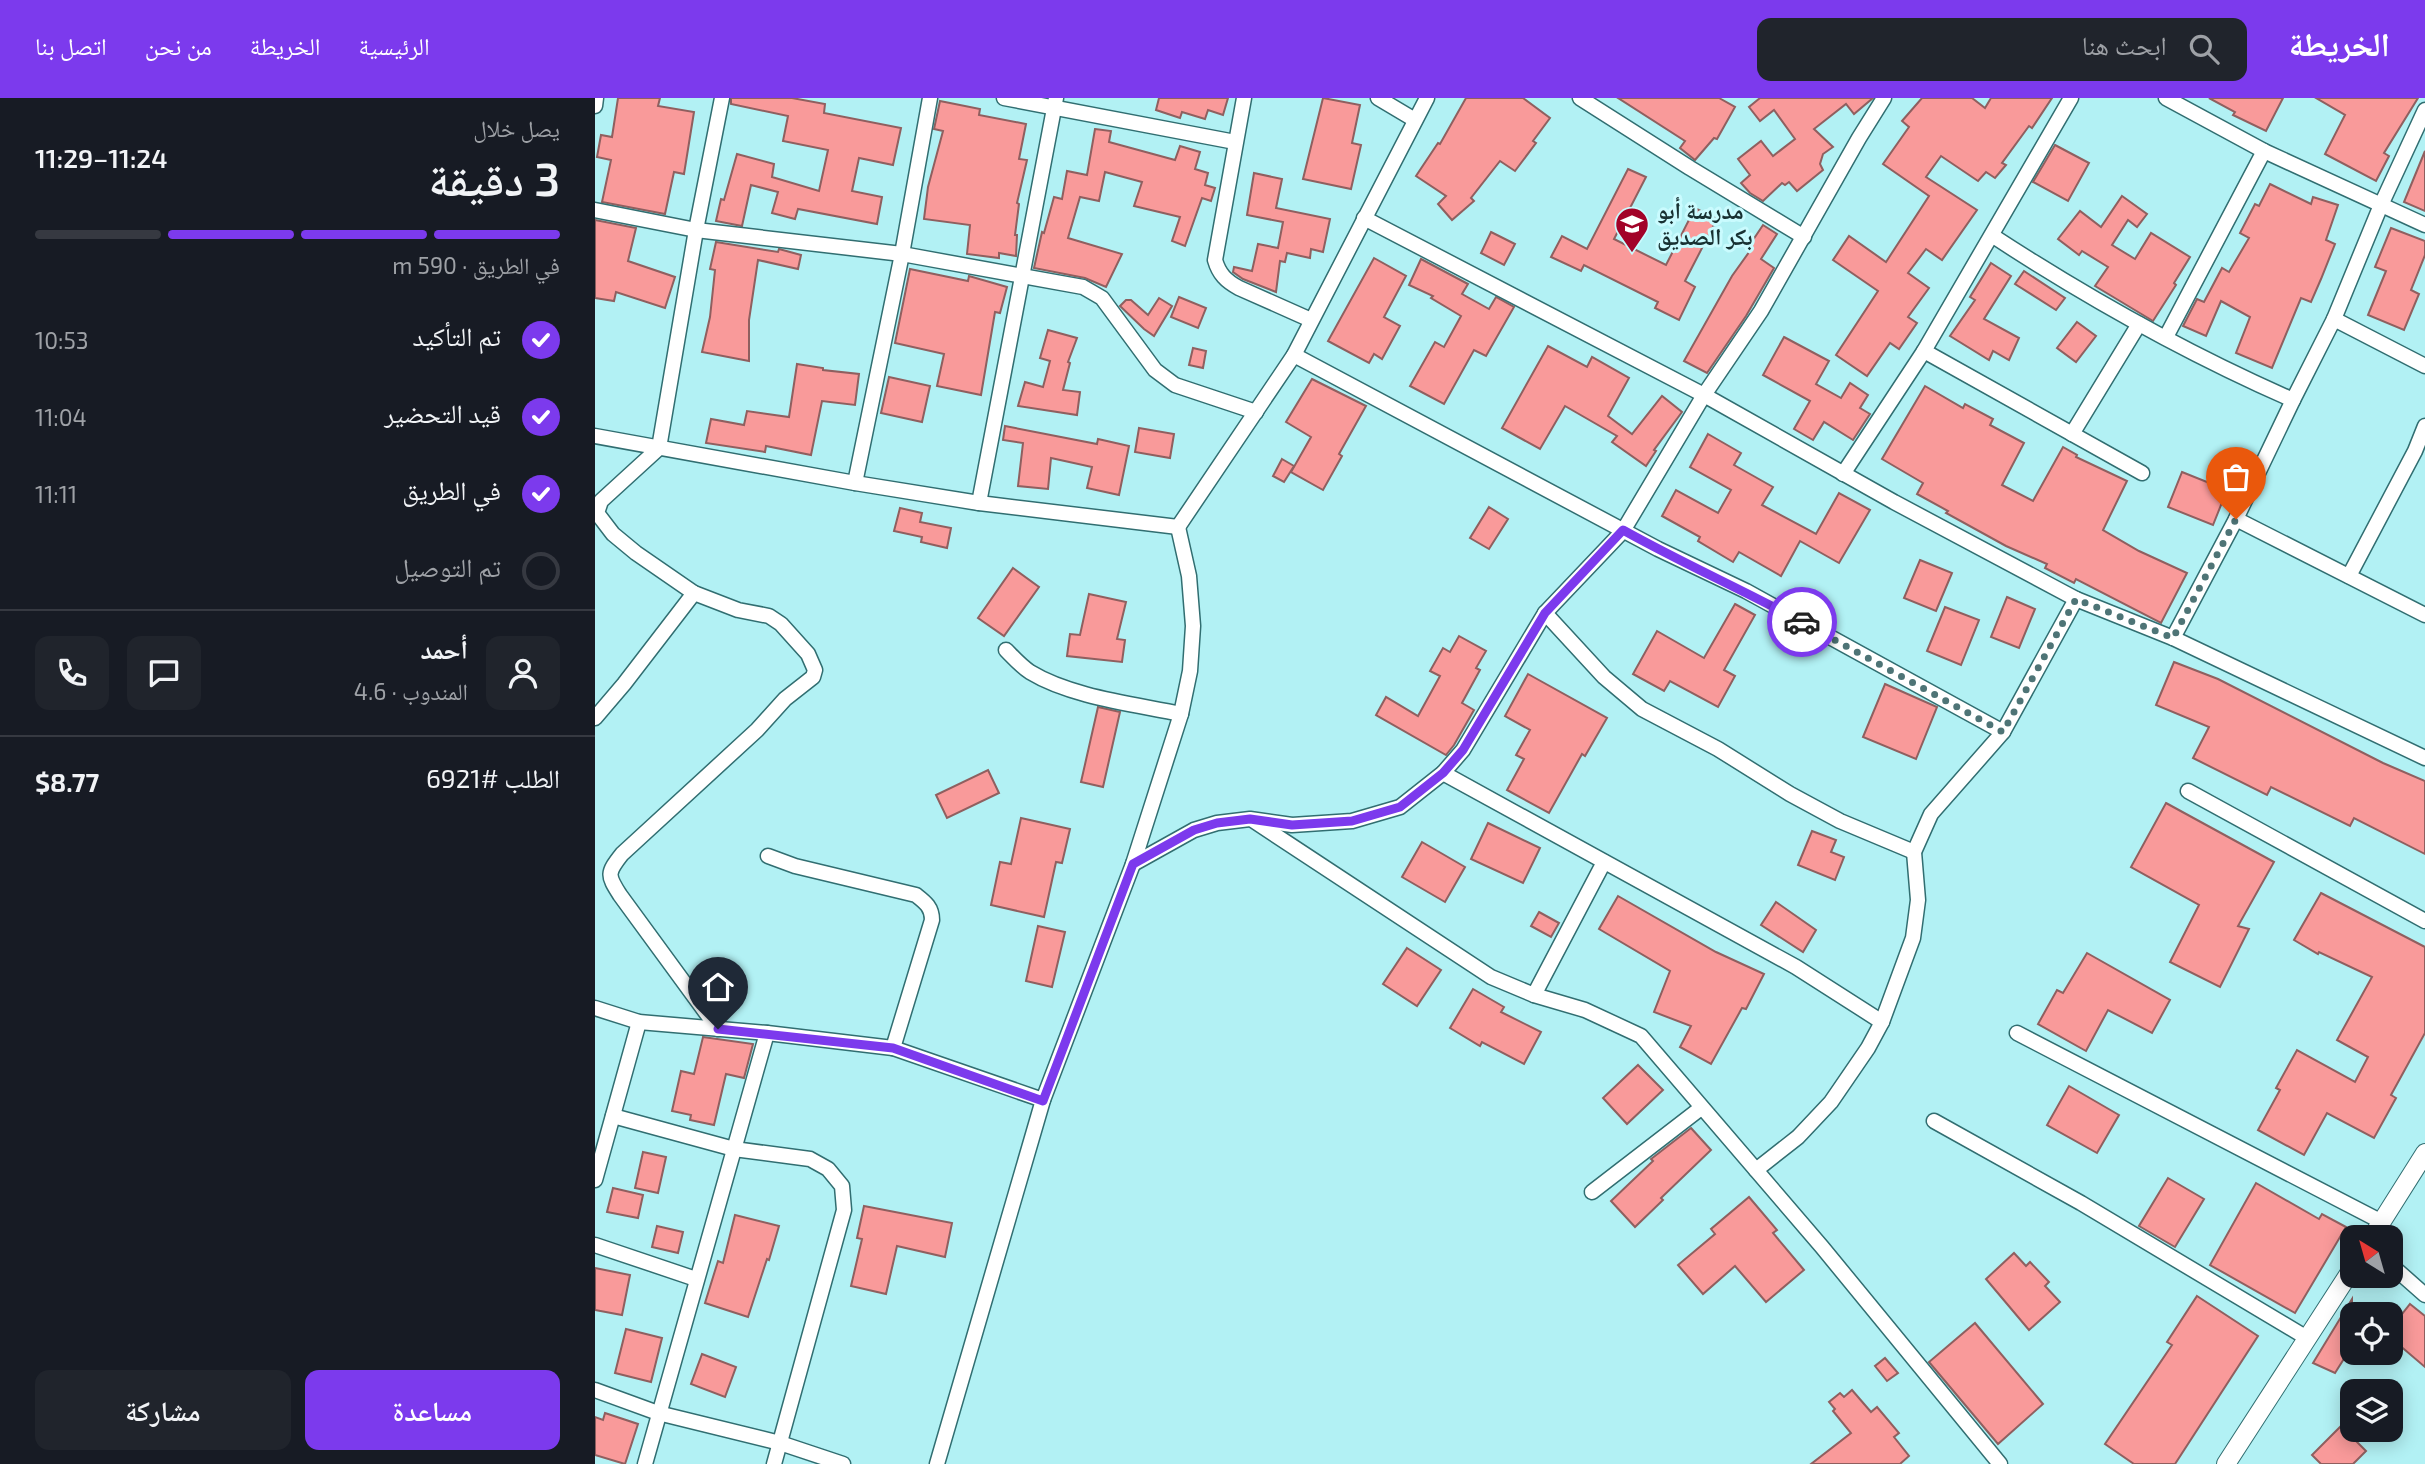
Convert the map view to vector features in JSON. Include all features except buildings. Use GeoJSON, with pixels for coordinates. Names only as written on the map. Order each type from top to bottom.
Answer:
{"type":"FeatureCollection","features":[{"type":"Feature","properties":{"kind":"street"},"geometry":{"type":"LineString","coordinates":[[595,106],[596,98]]}},
{"type":"Feature","properties":{"kind":"street"},"geometry":{"type":"LineString","coordinates":[[718,1029],[609,879],[610,870],[622,854],[757,730],[785,699],[813,677],[815,670],[808,654],[781,624],[769,616],[738,610],[694,593],[636,553],[613,534],[597,513],[601,501],[659,448],[696,230],[722,98]]}},
{"type":"Feature","properties":{"kind":"street"},"geometry":{"type":"LineString","coordinates":[[855,484],[902,254],[930,98]]}},
{"type":"Feature","properties":{"kind":"street"},"geometry":{"type":"LineString","coordinates":[[1004,98],[1056,102],[1235,142]]}},
{"type":"Feature","properties":{"kind":"street"},"geometry":{"type":"LineString","coordinates":[[1244,98],[1215,260],[1217,270],[1228,282],[1239,288],[1311,320]]}},
{"type":"Feature","properties":{"kind":"street"},"geometry":{"type":"LineString","coordinates":[[1378,98],[1415,120]]}},
{"type":"Feature","properties":{"kind":"street"},"geometry":{"type":"LineString","coordinates":[[937,1464],[1043,1101],[1133,864],[1181,714],[1190,671],[1193,626],[1189,576],[1178,527],[1294,355],[1427,98]]}},
{"type":"Feature","properties":{"kind":"street"},"geometry":{"type":"LineString","coordinates":[[1580,98],[1804,237]]}},
{"type":"Feature","properties":{"kind":"street"},"geometry":{"type":"LineString","coordinates":[[1133,864],[1194,830],[1217,823],[1250,819],[1292,825],[1352,821],[1400,807],[1443,773],[1463,750],[1545,613],[1623,530],[1704,394],[1761,311],[1884,98]]}},
{"type":"Feature","properties":{"kind":"street"},"geometry":{"type":"LineString","coordinates":[[1843,474],[1924,351],[2071,98]]}},
{"type":"Feature","properties":{"kind":"street"},"geometry":{"type":"LineString","coordinates":[[2166,98],[2264,151],[2425,225]]}},
{"type":"Feature","properties":{"kind":"street"},"geometry":{"type":"LineString","coordinates":[[979,503],[1056,102]]}},
{"type":"Feature","properties":{"kind":"street"},"geometry":{"type":"LineString","coordinates":[[2173,638],[2236,519],[2334,319],[2381,205],[2425,110]]}},
{"type":"Feature","properties":{"kind":"street"},"geometry":{"type":"LineString","coordinates":[[2166,337],[2264,151]]}},
{"type":"Feature","properties":{"kind":"street"},"geometry":{"type":"LineString","coordinates":[[595,210],[696,230],[902,254],[1083,287],[1102,298],[1155,370],[1165,378],[1175,385],[1256,412]]}},
{"type":"Feature","properties":{"kind":"street"},"geometry":{"type":"LineString","coordinates":[[1364,218],[1704,394],[1843,474],[2076,599],[2173,638],[2425,758]]}},
{"type":"Feature","properties":{"kind":"street"},"geometry":{"type":"LineString","coordinates":[[1993,236],[2055,276],[2139,324],[2224,369],[2293,400]]}},
{"type":"Feature","properties":{"kind":"street"},"geometry":{"type":"LineString","coordinates":[[2334,319],[2425,366]]}},
{"type":"Feature","properties":{"kind":"street"},"geometry":{"type":"LineString","coordinates":[[2072,434],[2139,324]]}},
{"type":"Feature","properties":{"kind":"street"},"geometry":{"type":"LineString","coordinates":[[1924,351],[2142,473]]}},
{"type":"Feature","properties":{"kind":"street"},"geometry":{"type":"LineString","coordinates":[[1294,355],[1658,549],[1746,591],[2003,732]]}},
{"type":"Feature","properties":{"kind":"street"},"geometry":{"type":"LineString","coordinates":[[2349,576],[2415,451],[2425,426]]}},
{"type":"Feature","properties":{"kind":"street"},"geometry":{"type":"LineString","coordinates":[[595,436],[855,484],[979,503],[1178,527]]}},
{"type":"Feature","properties":{"kind":"street"},"geometry":{"type":"LineString","coordinates":[[2236,519],[2425,615]]}},
{"type":"Feature","properties":{"kind":"street"},"geometry":{"type":"LineString","coordinates":[[595,718],[694,593]]}},
{"type":"Feature","properties":{"kind":"street"},"geometry":{"type":"LineString","coordinates":[[1756,1170],[1798,1137],[1831,1102],[1868,1048],[1882,1022],[1913,938],[1918,900],[1914,852],[1931,814],[2003,732],[2076,599]]}},
{"type":"Feature","properties":{"kind":"street"},"geometry":{"type":"LineString","coordinates":[[1545,613],[1604,677],[1642,709],[1718,749],[1790,794],[1840,821],[1914,852]]}},
{"type":"Feature","properties":{"kind":"street"},"geometry":{"type":"LineString","coordinates":[[1006,650],[1028,671],[1050,682],[1181,714]]}},
{"type":"Feature","properties":{"kind":"street"},"geometry":{"type":"LineString","coordinates":[[1443,773],[1796,967],[1882,1022]]}},
{"type":"Feature","properties":{"kind":"street"},"geometry":{"type":"LineString","coordinates":[[2188,791],[2425,921]]}},
{"type":"Feature","properties":{"kind":"street"},"geometry":{"type":"LineString","coordinates":[[1250,819],[1491,977],[1534,995],[1585,1010],[1641,1036],[1857,1289],[2000,1464]]}},
{"type":"Feature","properties":{"kind":"street"},"geometry":{"type":"LineString","coordinates":[[768,856],[847,880],[916,895],[927,904],[932,912],[932,920],[893,1048]]}},
{"type":"Feature","properties":{"kind":"street"},"geometry":{"type":"LineString","coordinates":[[1534,995],[1604,862]]}},
{"type":"Feature","properties":{"kind":"street"},"geometry":{"type":"LineString","coordinates":[[595,1008],[639,1022],[893,1048],[1043,1101]]}},
{"type":"Feature","properties":{"kind":"street"},"geometry":{"type":"LineString","coordinates":[[595,1180],[639,1022]]}},
{"type":"Feature","properties":{"kind":"street"},"geometry":{"type":"LineString","coordinates":[[645,1464],[767,1033]]}},
{"type":"Feature","properties":{"kind":"street"},"geometry":{"type":"LineString","coordinates":[[2017,1033],[2368,1225]]}},
{"type":"Feature","properties":{"kind":"street"},"geometry":{"type":"LineString","coordinates":[[1592,1192],[1702,1108]]}},
{"type":"Feature","properties":{"kind":"street"},"geometry":{"type":"LineString","coordinates":[[613,1116],[734,1149],[810,1159],[828,1170],[842,1186],[844,1209],[774,1464]]}},
{"type":"Feature","properties":{"kind":"street"},"geometry":{"type":"LineString","coordinates":[[1934,1121],[2081,1203],[2308,1338]]}},
{"type":"Feature","properties":{"kind":"street"},"geometry":{"type":"LineString","coordinates":[[2380,1225],[2425,1153]]}},
{"type":"Feature","properties":{"kind":"street"},"geometry":{"type":"LineString","coordinates":[[595,1245],[696,1279]]}},
{"type":"Feature","properties":{"kind":"street"},"geometry":{"type":"LineString","coordinates":[[2403,1276],[2425,1295]]}},
{"type":"Feature","properties":{"kind":"street"},"geometry":{"type":"LineString","coordinates":[[2226,1464],[2340,1288]]}},
{"type":"Feature","properties":{"kind":"street"},"geometry":{"type":"LineString","coordinates":[[595,1390],[658,1413],[779,1443],[843,1464]]}},
{"type":"Feature","properties":{"kind":"way so far"},"geometry":{"type":"LineString","coordinates":[[1802,622],[2003,732],[2076,599],[2173,638],[2236,519]]}},
{"type":"Feature","properties":{"kind":"place","name":"مدرسة أبو بكر الصديق"},"geometry":{"type":"Point","coordinates":[1632,254]}},
{"type":"Feature","properties":{"kind":"route"},"geometry":{"type":"LineString","coordinates":[[718,1029],[893,1048],[1043,1101],[1133,864],[1194,830],[1217,823],[1250,819],[1292,825],[1352,821],[1400,807],[1443,773],[1463,750],[1545,613],[1623,530],[1802,622]]}}]}
